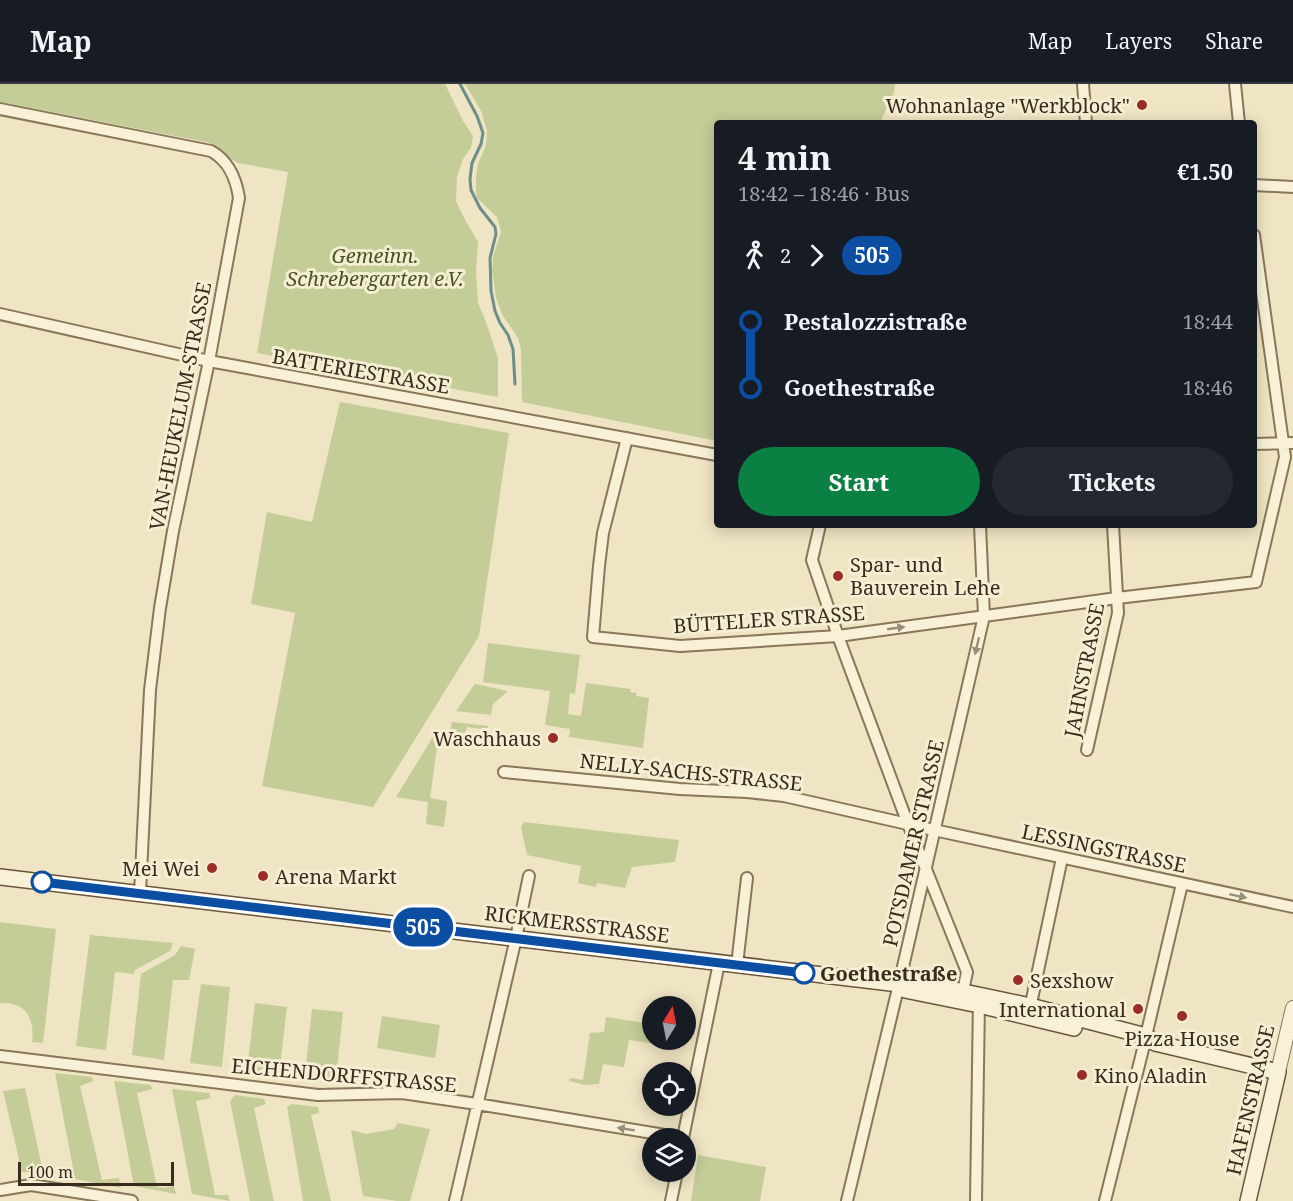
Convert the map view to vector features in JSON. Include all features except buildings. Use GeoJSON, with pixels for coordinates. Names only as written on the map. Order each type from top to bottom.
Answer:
{"type":"FeatureCollection","features":[{"type":"Feature","properties":{"kind":"main road","name":"RICKMERSSTRASSE"},"geometry":{"type":"LineString","coordinates":[[0,877],[899,984],[907,980],[963,991],[979,1000]]}},
{"type":"Feature","properties":{"kind":"main road","name":"RICKMERSSTRASSE"},"geometry":{"type":"LineString","coordinates":[[899,984],[905,990],[979,1000],[1278,1072]]}},
{"type":"Feature","properties":{"kind":"main road","name":"HAFENSTRASSE"},"geometry":{"type":"LineString","coordinates":[[1248,1201],[1278,1072]]}},
{"type":"Feature","properties":{"kind":"street"},"geometry":{"type":"LineString","coordinates":[[1083,84],[1086,120]]}},
{"type":"Feature","properties":{"kind":"street"},"geometry":{"type":"LineString","coordinates":[[1234,84],[1239,120]]}},
{"type":"Feature","properties":{"kind":"street","name":"VAN-HEUKELUM-STRASSE"},"geometry":{"type":"LineString","coordinates":[[0,109],[206,150],[224,160],[237,184],[239,198],[173,531],[159,619],[150,690],[140,893]]}},
{"type":"Feature","properties":{"kind":"street"},"geometry":{"type":"LineString","coordinates":[[1257,185],[1293,187]]}},
{"type":"Feature","properties":{"kind":"street"},"geometry":{"type":"LineString","coordinates":[[1257,253],[1288,443],[1257,444]]}},
{"type":"Feature","properties":{"kind":"street","name":"BATTERIESTRASSE"},"geometry":{"type":"LineString","coordinates":[[0,314],[208,361],[714,453]]}},
{"type":"Feature","properties":{"kind":"street","name":"BÜTTELER STRASSE"},"geometry":{"type":"LineString","coordinates":[[627,438],[603,533],[593,637],[680,645],[838,636],[1117,598],[1256,582],[1288,443]]}},
{"type":"Feature","properties":{"kind":"street"},"geometry":{"type":"LineString","coordinates":[[819,528],[812,560],[908,824],[967,972],[963,991]]}},
{"type":"Feature","properties":{"kind":"street","name":"POTSDAMER STRASSE"},"geometry":{"type":"LineString","coordinates":[[847,1201],[984,616],[980,528]]}},
{"type":"Feature","properties":{"kind":"street","name":"JAHNSTRASSE"},"geometry":{"type":"LineString","coordinates":[[1087,750],[1118,614],[1113,528]]}},
{"type":"Feature","properties":{"kind":"street","name":"NELLY-SACHS-STRASSE"},"geometry":{"type":"LineString","coordinates":[[504,772],[680,789],[784,796],[908,824]]}},
{"type":"Feature","properties":{"kind":"street","name":"LESSINGSTRASSE"},"geometry":{"type":"LineString","coordinates":[[908,824],[1293,908]]}},
{"type":"Feature","properties":{"kind":"street"},"geometry":{"type":"LineString","coordinates":[[1029,1012],[1062,858]]}},
{"type":"Feature","properties":{"kind":"street"},"geometry":{"type":"LineString","coordinates":[[454,1201],[529,876]]}},
{"type":"Feature","properties":{"kind":"street"},"geometry":{"type":"LineString","coordinates":[[737,965],[747,878]]}},
{"type":"Feature","properties":{"kind":"street"},"geometry":{"type":"LineString","coordinates":[[1105,1201],[1148,1041],[1182,884]]}},
{"type":"Feature","properties":{"kind":"street"},"geometry":{"type":"LineString","coordinates":[[685,1128],[719,963]]}},
{"type":"Feature","properties":{"kind":"street"},"geometry":{"type":"LineString","coordinates":[[976,1201],[979,1000]]}},
{"type":"Feature","properties":{"kind":"street","name":"HAFENSTRASSE"},"geometry":{"type":"LineString","coordinates":[[1278,1072],[1293,1008]]}},
{"type":"Feature","properties":{"kind":"street","name":"EICHENDORFFSTRASSE"},"geometry":{"type":"LineString","coordinates":[[0,1056],[318,1095],[402,1093],[642,1131]]}},
{"type":"Feature","properties":{"kind":"street"},"geometry":{"type":"LineString","coordinates":[[671,1201],[675,1182]]}},
{"type":"Feature","properties":{"kind":"street"},"geometry":{"type":"LineString","coordinates":[[0,1190],[31,1185],[132,1201]]}},
{"type":"Feature","properties":{"kind":"green space","name":"Gemeinn. Schrebergarten e.V."},"geometry":{"type":"Polygon","coordinates":[[[0,84],[445,84],[473,136],[471,148],[463,159],[457,177],[456,201],[478,242],[476,269],[478,303],[498,358],[498,397],[257,353],[288,172],[238,163],[211,143],[0,102],[0,84]]]}},
{"type":"Feature","properties":{"kind":"green space"},"geometry":{"type":"Polygon","coordinates":[[[465,84],[895,84],[894,92],[881,120],[714,120],[714,440],[522,402],[521,350],[518,338],[503,316],[496,298],[492,270],[493,257],[501,232],[497,217],[477,198],[476,177],[478,164],[486,145],[487,131],[481,111],[465,84]]]}},
{"type":"Feature","properties":{"kind":"green space"},"geometry":{"type":"Polygon","coordinates":[[[340,402],[509,433],[479,636],[373,807],[262,786],[295,613],[251,604],[267,512],[312,522],[340,402]]]}},
{"type":"Feature","properties":{"kind":"green space"},"geometry":{"type":"Polygon","coordinates":[[[488,643],[580,655],[575,694],[570,693],[568,714],[581,716],[586,683],[631,689],[630,692],[637,693],[636,696],[649,698],[643,748],[569,737],[570,729],[545,725],[550,691],[483,682],[488,643]]]}},
{"type":"Feature","properties":{"kind":"green space"},"geometry":{"type":"Polygon","coordinates":[[[475,684],[508,691],[493,704],[491,715],[456,711],[475,684]]]}},
{"type":"Feature","properties":{"kind":"green space"},"geometry":{"type":"Polygon","coordinates":[[[452,722],[488,726],[488,730],[467,727],[465,733],[450,731],[452,722]]]}},
{"type":"Feature","properties":{"kind":"green space"},"geometry":{"type":"Polygon","coordinates":[[[436,732],[438,740],[430,798],[447,801],[444,827],[426,824],[428,802],[396,797],[436,732]]]}},
{"type":"Feature","properties":{"kind":"green space"},"geometry":{"type":"Polygon","coordinates":[[[524,822],[679,840],[675,862],[632,867],[625,888],[597,883],[596,887],[578,883],[581,866],[527,855],[521,827],[524,822]]]}},
{"type":"Feature","properties":{"kind":"green space"},"geometry":{"type":"Polygon","coordinates":[[[0,922],[56,929],[43,1043],[32,1042],[32,1025],[25,1011],[13,1004],[0,1003],[0,922]]]}},
{"type":"Feature","properties":{"kind":"green space"},"geometry":{"type":"Polygon","coordinates":[[[90,935],[173,943],[170,951],[135,970],[134,974],[115,972],[106,1050],[76,1046],[90,935]]]}},
{"type":"Feature","properties":{"kind":"green space"},"geometry":{"type":"Polygon","coordinates":[[[181,946],[195,949],[189,980],[173,980],[164,1060],[132,1055],[141,974],[175,955],[181,946]]]}},
{"type":"Feature","properties":{"kind":"green space"},"geometry":{"type":"Polygon","coordinates":[[[201,984],[230,987],[222,1067],[190,1063],[201,984]]]}},
{"type":"Feature","properties":{"kind":"green space"},"geometry":{"type":"Polygon","coordinates":[[[255,1003],[287,1007],[279,1074],[247,1070],[255,1003]]]}},
{"type":"Feature","properties":{"kind":"green space"},"geometry":{"type":"Polygon","coordinates":[[[312,1009],[343,1012],[336,1078],[305,1075],[312,1009]]]}},
{"type":"Feature","properties":{"kind":"green space"},"geometry":{"type":"Polygon","coordinates":[[[382,1016],[440,1025],[435,1058],[377,1048],[382,1016]]]}},
{"type":"Feature","properties":{"kind":"green space"},"geometry":{"type":"Polygon","coordinates":[[[606,1017],[642,1022],[642,1042],[629,1040],[624,1067],[603,1064],[599,1084],[585,1085],[569,1081],[570,1078],[583,1080],[590,1033],[604,1032],[606,1017]]]}},
{"type":"Feature","properties":{"kind":"green space"},"geometry":{"type":"Polygon","coordinates":[[[55,1073],[92,1077],[93,1081],[80,1086],[102,1180],[119,1178],[121,1188],[75,1179],[55,1073]]]}},
{"type":"Feature","properties":{"kind":"green space"},"geometry":{"type":"Polygon","coordinates":[[[114,1081],[150,1085],[153,1089],[137,1093],[157,1187],[174,1186],[176,1194],[134,1186],[114,1081]]]}},
{"type":"Feature","properties":{"kind":"green space"},"geometry":{"type":"Polygon","coordinates":[[[25,1088],[43,1172],[22,1172],[3,1091],[25,1088]]]}},
{"type":"Feature","properties":{"kind":"green space"},"geometry":{"type":"Polygon","coordinates":[[[172,1089],[209,1093],[211,1098],[196,1101],[215,1195],[228,1195],[230,1201],[192,1194],[172,1089]]]}},
{"type":"Feature","properties":{"kind":"green space"},"geometry":{"type":"Polygon","coordinates":[[[235,1095],[264,1099],[266,1104],[254,1108],[274,1201],[250,1201],[230,1101],[235,1095]]]}},
{"type":"Feature","properties":{"kind":"green space"},"geometry":{"type":"Polygon","coordinates":[[[292,1104],[318,1107],[319,1113],[311,1115],[331,1201],[303,1201],[287,1107],[292,1104]]]}},
{"type":"Feature","properties":{"kind":"green space"},"geometry":{"type":"Polygon","coordinates":[[[398,1123],[430,1129],[410,1201],[363,1196],[351,1130],[366,1134],[394,1129],[398,1123]]]}},
{"type":"Feature","properties":{"kind":"green space"},"geometry":{"type":"Polygon","coordinates":[[[698,1155],[766,1167],[760,1201],[691,1201],[694,1182],[696,1182],[698,1155]]]}},
{"type":"Feature","properties":{"kind":"waterway"},"geometry":{"type":"LineString","coordinates":[[460,84],[483,133],[481,144],[472,163],[471,190],[480,208],[495,227],[496,234],[490,258],[491,291],[495,311],[513,349],[515,384]]}},
{"type":"Feature","properties":{"kind":"bus line","name":"505"},"geometry":{"type":"LineString","coordinates":[[42,882],[804,973]]}},
{"type":"Feature","properties":{"kind":"place","name":"Wohnanlage \"Werkblock\""},"geometry":{"type":"Point","coordinates":[1142,105]}},
{"type":"Feature","properties":{"kind":"place","name":"Spar- und Bauverein Lehe"},"geometry":{"type":"Point","coordinates":[838,576]}},
{"type":"Feature","properties":{"kind":"place","name":"Waschhaus"},"geometry":{"type":"Point","coordinates":[553,738]}},
{"type":"Feature","properties":{"kind":"place","name":"Mei Wei"},"geometry":{"type":"Point","coordinates":[212,868]}},
{"type":"Feature","properties":{"kind":"place","name":"Arena Markt"},"geometry":{"type":"Point","coordinates":[263,876]}},
{"type":"Feature","properties":{"kind":"place","name":"Goethestraße"},"geometry":{"type":"Point","coordinates":[804,973]}},
{"type":"Feature","properties":{"kind":"place","name":"Sexshow"},"geometry":{"type":"Point","coordinates":[1018,980]}},
{"type":"Feature","properties":{"kind":"place","name":"International"},"geometry":{"type":"Point","coordinates":[1138,1009]}},
{"type":"Feature","properties":{"kind":"place","name":"Pizza House"},"geometry":{"type":"Point","coordinates":[1182,1016]}},
{"type":"Feature","properties":{"kind":"place","name":"Kino Aladin"},"geometry":{"type":"Point","coordinates":[1082,1075]}}]}
